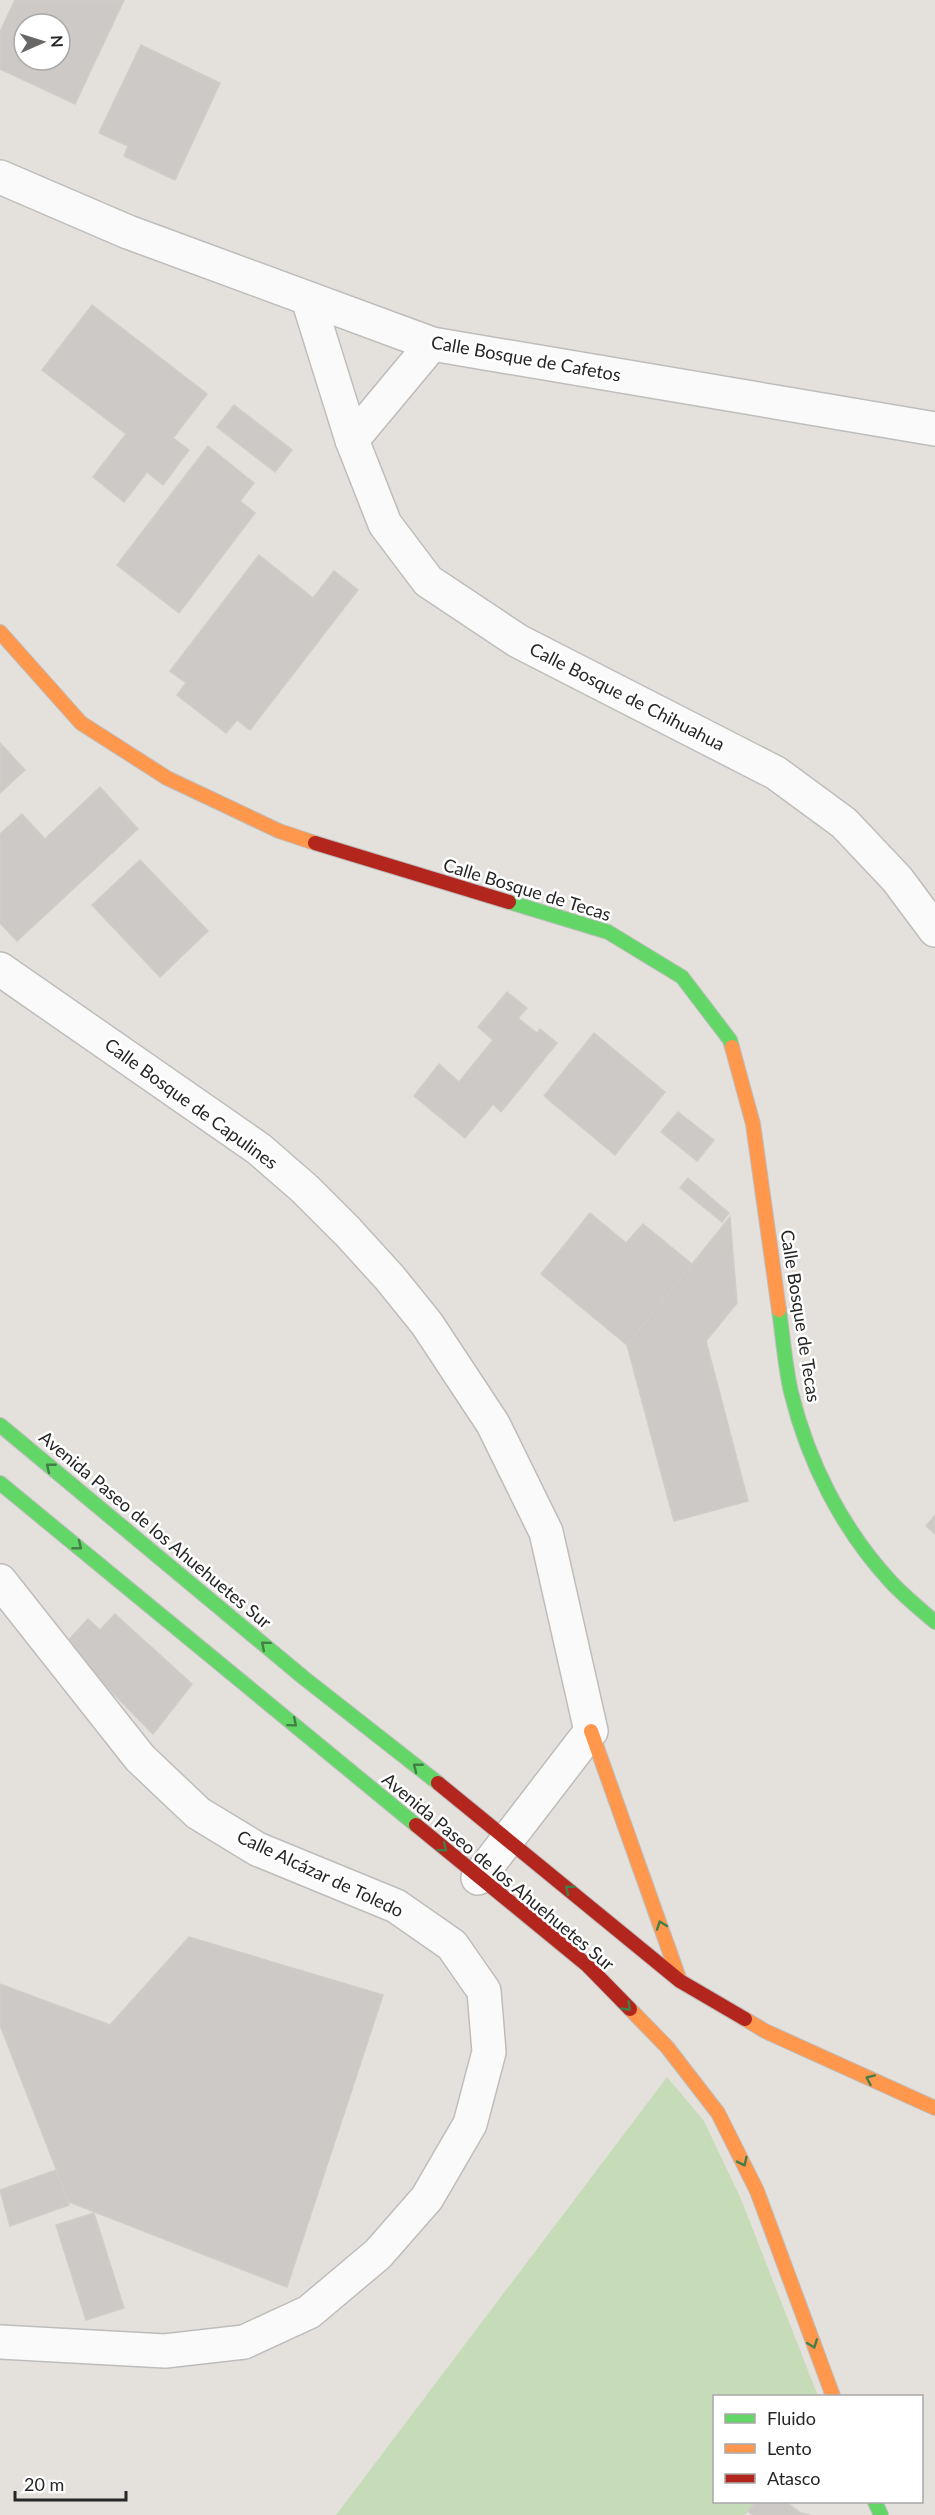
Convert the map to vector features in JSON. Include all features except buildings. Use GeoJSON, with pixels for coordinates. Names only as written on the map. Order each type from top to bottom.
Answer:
{"type":"FeatureCollection","features":[{"type":"Feature","properties":{"kind":"street","name":"Calle Bosque de Cafetos"},"geometry":{"type":"LineString","coordinates":[[0,177],[128,232],[432,344],[935,429]]}},
{"type":"Feature","properties":{"kind":"street","name":"Calle Bosque de Chihuahua"},"geometry":{"type":"LineString","coordinates":[[308,299],[352,441],[385,524],[428,581],[518,641],[776,773],[844,823],[897,879],[935,930]]}},
{"type":"Feature","properties":{"kind":"street"},"geometry":{"type":"LineString","coordinates":[[352,441],[432,344]]}},
{"type":"Feature","properties":{"kind":"street","name":"Calle Bosque de Tecas"},"geometry":{"type":"LineString","coordinates":[[0,632],[81,723],[141,762],[212,801],[279,831],[348,854],[608,932],[682,977],[730,1040],[753,1124],[791,1391],[804,1436],[821,1478],[843,1518],[866,1552],[892,1583],[935,1622]]}},
{"type":"Feature","properties":{"kind":"street","name":"Calle Bosque de Capulines"},"geometry":{"type":"LineString","coordinates":[[0,969],[260,1149],[348,1232],[427,1324],[493,1424],[546,1532],[591,1731]]}},
{"type":"Feature","properties":{"kind":"street","name":"Avenida Paseo de los Ahuehuetes Sur"},"geometry":{"type":"LineString","coordinates":[[0,1425],[304,1678],[509,1839],[681,1981],[765,2031],[929,2106]]}},
{"type":"Feature","properties":{"kind":"street","name":"Avenida Paseo de los Ahuehuetes Sur"},"geometry":{"type":"LineString","coordinates":[[0,1483],[586,1965],[667,2047],[718,2113],[757,2191],[832,2395]]}},
{"type":"Feature","properties":{"kind":"street","name":"Calle Alcázar de Toledo"},"geometry":{"type":"LineString","coordinates":[[0,1581],[140,1758],[198,1813],[257,1849],[396,1906],[452,1945],[484,1991],[489,2052],[470,2124],[427,2198],[378,2254],[309,2312],[244,2342],[165,2351],[0,2342]]}},
{"type":"Feature","properties":{"kind":"street"},"geometry":{"type":"LineString","coordinates":[[478,1878],[591,1731]]}},
{"type":"Feature","properties":{"kind":"street"},"geometry":{"type":"LineString","coordinates":[[591,1731],[681,1981]]}},
{"type":"Feature","properties":{"kind":"green space"},"geometry":{"type":"Polygon","coordinates":[[[667,2077],[704,2121],[741,2199],[818,2395],[713,2395],[713,2503],[755,2503],[745,2515],[336,2515],[667,2077]]]}},
{"type":"Feature","properties":{"kind":"traffic: fast"},"geometry":{"type":"LineString","coordinates":[[509,902],[608,932],[682,977],[730,1040],[732,1047]]}},
{"type":"Feature","properties":{"kind":"traffic: fast"},"geometry":{"type":"LineString","coordinates":[[779,1310],[791,1392],[817,1469],[842,1517],[873,1561],[896,1587],[935,1622]]}},
{"type":"Feature","properties":{"kind":"traffic: fast"},"geometry":{"type":"LineString","coordinates":[[0,1425],[304,1678],[438,1783]]}},
{"type":"Feature","properties":{"kind":"traffic: fast"},"geometry":{"type":"LineString","coordinates":[[0,1483],[416,1825]]}},
{"type":"Feature","properties":{"kind":"traffic: fast"},"geometry":{"type":"LineString","coordinates":[[875,2503],[881,2515]]}},
{"type":"Feature","properties":{"kind":"traffic: slow"},"geometry":{"type":"LineString","coordinates":[[0,632],[81,723],[167,778],[279,831],[315,843]]}},
{"type":"Feature","properties":{"kind":"traffic: slow"},"geometry":{"type":"LineString","coordinates":[[732,1047],[753,1124],[779,1310]]}},
{"type":"Feature","properties":{"kind":"traffic: slow"},"geometry":{"type":"LineString","coordinates":[[591,1731],[680,1981]]}},
{"type":"Feature","properties":{"kind":"traffic: slow"},"geometry":{"type":"LineString","coordinates":[[630,2009],[667,2047],[718,2113],[757,2191],[833,2395]]}},
{"type":"Feature","properties":{"kind":"traffic: slow"},"geometry":{"type":"LineString","coordinates":[[745,2019],[765,2031],[935,2108]]}},
{"type":"Feature","properties":{"kind":"traffic: jam"},"geometry":{"type":"LineString","coordinates":[[315,843],[509,902]]}},
{"type":"Feature","properties":{"kind":"traffic: jam"},"geometry":{"type":"LineString","coordinates":[[438,1783],[680,1981],[745,2019]]}},
{"type":"Feature","properties":{"kind":"traffic: jam"},"geometry":{"type":"LineString","coordinates":[[416,1825],[587,1965],[630,2009]]}}]}
